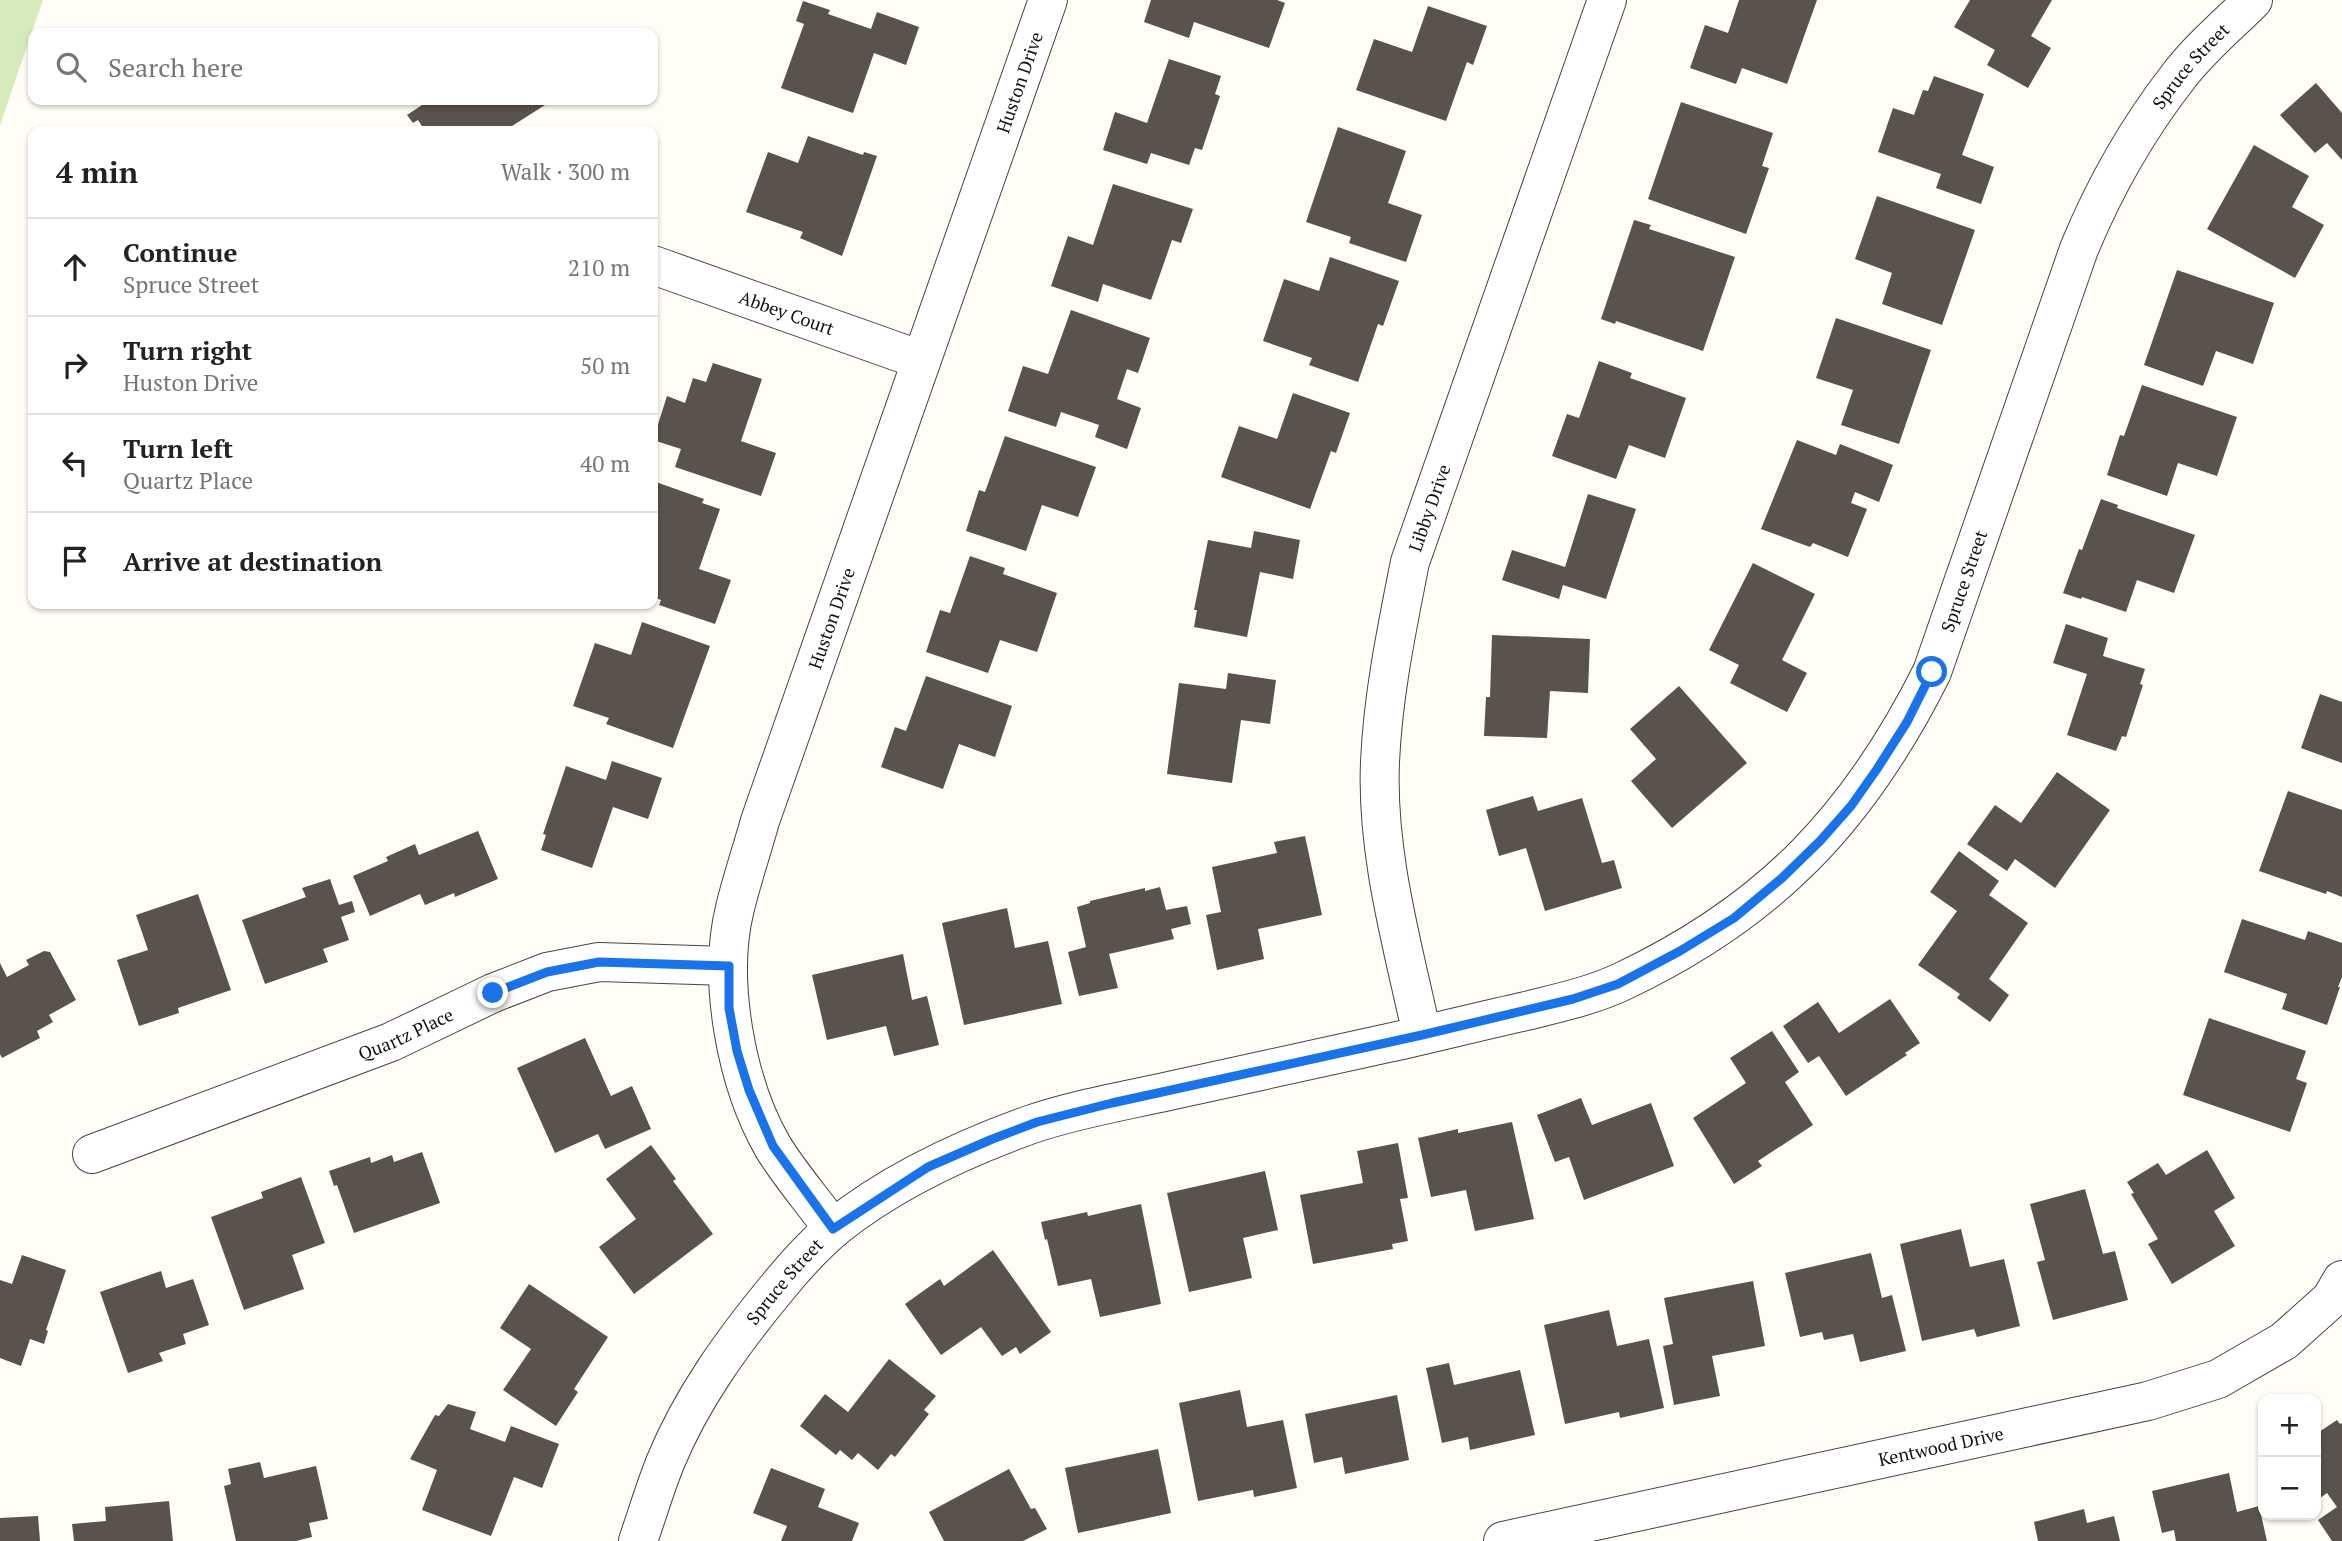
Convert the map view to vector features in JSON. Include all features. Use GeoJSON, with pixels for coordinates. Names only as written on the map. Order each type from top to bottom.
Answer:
{"type":"FeatureCollection","features":[{"type":"Feature","properties":{"kind":"street","name":"Huston Drive"},"geometry":{"type":"LineString","coordinates":[[833,1229],[773,1146],[753,1100],[737,1051],[729,1008],[729,966],[734,911],[760,821],[1048,0]]}},
{"type":"Feature","properties":{"kind":"street","name":"Libby Drive"},"geometry":{"type":"LineString","coordinates":[[1422,1035],[1392,893],[1381,814],[1380,764],[1391,657],[1410,562],[1607,0]]}},
{"type":"Feature","properties":{"kind":"street","name":"Spruce Street"},"geometry":{"type":"LineString","coordinates":[[638,1541],[665,1462],[686,1419],[753,1317],[798,1263],[833,1229],[928,1167],[1037,1122],[1422,1035],[1573,999],[1618,984],[1734,918],[1782,878],[1851,806],[1907,722],[1932,672],[2079,249],[2100,199],[2125,152],[2179,75],[2253,0]]}},
{"type":"Feature","properties":{"kind":"street","name":"Abbey Court"},"geometry":{"type":"LineString","coordinates":[[658,267],[921,360]]}},
{"type":"Feature","properties":{"kind":"street","name":"Quartz Place"},"geometry":{"type":"LineString","coordinates":[[92,1154],[391,1042],[493,993],[547,972],[599,962],[729,966]]}},
{"type":"Feature","properties":{"kind":"street","name":"Kentwood Drive"},"geometry":{"type":"LineString","coordinates":[[1503,1541],[2148,1401],[2218,1379],[2284,1340],[2331,1299],[2342,1280]]}},
{"type":"Feature","properties":{"kind":"green space"},"geometry":{"type":"Polygon","coordinates":[[[0,0],[43,0],[33,28],[28,28],[28,44],[0,125],[0,0]]]}},
{"type":"Feature","properties":{"kind":"building"},"geometry":{"type":"Polygon","coordinates":[[[1151,0],[1277,0],[1285,3],[1269,48],[1194,22],[1189,38],[1144,22],[1151,0]]]}},
{"type":"Feature","properties":{"kind":"building"},"geometry":{"type":"Polygon","coordinates":[[[1739,0],[1817,0],[1787,84],[1742,68],[1736,84],[1690,68],[1705,25],[1728,33],[1739,0]]]}},
{"type":"Feature","properties":{"kind":"building"},"geometry":{"type":"Polygon","coordinates":[[[1970,0],[2052,0],[2031,36],[2051,48],[2028,88],[1987,65],[1995,50],[1954,27],[1970,0]]]}},
{"type":"Feature","properties":{"kind":"building"},"geometry":{"type":"Polygon","coordinates":[[[803,1],[830,10],[828,14],[871,29],[877,12],[919,27],[906,65],[874,53],[853,113],[781,88],[804,24],[796,21],[803,1]]]}},
{"type":"Feature","properties":{"kind":"building"},"geometry":{"type":"Polygon","coordinates":[[[1428,6],[1487,26],[1473,65],[1467,62],[1446,121],[1356,90],[1374,39],[1412,52],[1428,6]]]}},
{"type":"Feature","properties":{"kind":"building"},"geometry":{"type":"Polygon","coordinates":[[[1169,59],[1221,76],[1215,94],[1220,96],[1202,150],[1195,148],[1189,165],[1151,153],[1147,164],[1103,150],[1115,112],[1147,123],[1169,59]]]}},
{"type":"Feature","properties":{"kind":"building"},"geometry":{"type":"Polygon","coordinates":[[[1934,76],[1984,94],[1962,155],[1994,167],[1981,204],[1936,188],[1941,174],[1878,152],[1893,108],[1914,115],[1923,90],[1928,91],[1934,76]]]}},
{"type":"Feature","properties":{"kind":"building"},"geometry":{"type":"Polygon","coordinates":[[[2316,83],[2342,113],[2342,160],[2327,143],[2315,153],[2280,115],[2316,83]]]}},
{"type":"Feature","properties":{"kind":"building"},"geometry":{"type":"Polygon","coordinates":[[[1681,102],[1773,133],[1762,166],[1769,168],[1746,234],[1648,199],[1681,102]]]}},
{"type":"Feature","properties":{"kind":"building"},"geometry":{"type":"Polygon","coordinates":[[[422,105],[545,105],[512,126],[422,126],[418,120],[413,123],[407,115],[422,105]]]}},
{"type":"Feature","properties":{"kind":"building"},"geometry":{"type":"Polygon","coordinates":[[[1338,127],[1406,151],[1388,203],[1422,215],[1406,262],[1349,243],[1351,237],[1306,222],[1338,127]]]}},
{"type":"Feature","properties":{"kind":"building"},"geometry":{"type":"Polygon","coordinates":[[[808,136],[863,155],[864,152],[877,156],[842,256],[800,238],[803,232],[746,212],[768,152],[798,163],[808,136]]]}},
{"type":"Feature","properties":{"kind":"building"},"geometry":{"type":"Polygon","coordinates":[[[2254,145],[2309,176],[2292,207],[2324,225],[2295,278],[2207,229],[2254,145]]]}},
{"type":"Feature","properties":{"kind":"building"},"geometry":{"type":"Polygon","coordinates":[[[1113,184],[1193,209],[1181,243],[1172,240],[1151,300],[1103,284],[1098,302],[1051,286],[1068,236],[1093,245],[1113,184]]]}},
{"type":"Feature","properties":{"kind":"building"},"geometry":{"type":"Polygon","coordinates":[[[1877,196],[1975,230],[1942,325],[1882,304],[1892,273],[1855,259],[1877,196]]]}},
{"type":"Feature","properties":{"kind":"building"},"geometry":{"type":"Polygon","coordinates":[[[1634,220],[1651,225],[1649,229],[1735,257],[1703,351],[1616,321],[1615,324],[1601,319],[1634,220]]]}},
{"type":"Feature","properties":{"kind":"building"},"geometry":{"type":"Polygon","coordinates":[[[1330,257],[1399,281],[1383,326],[1378,324],[1358,382],[1309,365],[1312,358],[1263,341],[1284,279],[1319,291],[1330,257]]]}},
{"type":"Feature","properties":{"kind":"building"},"geometry":{"type":"Polygon","coordinates":[[[2177,270],[2274,303],[2253,364],[2216,351],[2203,386],[2144,365],[2177,270]]]}},
{"type":"Feature","properties":{"kind":"building"},"geometry":{"type":"Polygon","coordinates":[[[1071,310],[1150,338],[1138,373],[1127,369],[1117,399],[1141,408],[1127,449],[1095,437],[1099,425],[1061,412],[1056,427],[1008,411],[1023,366],[1048,374],[1071,310]]]}},
{"type":"Feature","properties":{"kind":"building"},"geometry":{"type":"Polygon","coordinates":[[[1836,318],[1931,350],[1899,444],[1841,425],[1853,390],[1816,378],[1836,318]]]}},
{"type":"Feature","properties":{"kind":"building"},"geometry":{"type":"Polygon","coordinates":[[[1599,361],[1632,373],[1630,378],[1686,398],[1665,458],[1629,445],[1616,479],[1552,456],[1567,414],[1579,418],[1599,361]]]}},
{"type":"Feature","properties":{"kind":"building"},"geometry":{"type":"Polygon","coordinates":[[[713,363],[762,379],[741,441],[776,453],[761,496],[675,467],[681,449],[658,442],[658,424],[667,396],[685,403],[693,378],[706,382],[713,363]]]}},
{"type":"Feature","properties":{"kind":"building"},"geometry":{"type":"Polygon","coordinates":[[[2142,385],[2237,417],[2217,476],[2178,463],[2167,496],[2107,475],[2120,435],[2124,436],[2142,385]]]}},
{"type":"Feature","properties":{"kind":"building"},"geometry":{"type":"Polygon","coordinates":[[[1293,393],[1350,413],[1336,453],[1331,451],[1310,509],[1221,477],[1239,426],[1277,439],[1293,393]]]}},
{"type":"Feature","properties":{"kind":"building"},"geometry":{"type":"Polygon","coordinates":[[[1005,436],[1096,467],[1078,517],[1042,505],[1026,551],[966,531],[979,490],[985,492],[1005,436]]]}},
{"type":"Feature","properties":{"kind":"building"},"geometry":{"type":"Polygon","coordinates":[[[1797,440],[1836,455],[1840,444],[1893,465],[1879,502],[1855,492],[1851,503],[1867,509],[1848,557],[1813,543],[1810,547],[1761,529],[1797,440]]]}},
{"type":"Feature","properties":{"kind":"building"},"geometry":{"type":"Polygon","coordinates":[[[658,483],[704,499],[702,503],[720,509],[699,569],[731,580],[715,624],[659,605],[661,600],[658,599],[658,483]]]}},
{"type":"Feature","properties":{"kind":"building"},"geometry":{"type":"Polygon","coordinates":[[[1588,494],[1636,509],[1606,599],[1563,585],[1559,599],[1502,580],[1512,550],[1565,567],[1588,494]]]}},
{"type":"Feature","properties":{"kind":"building"},"geometry":{"type":"Polygon","coordinates":[[[2101,499],[2118,505],[2117,508],[2195,535],[2174,593],[2137,580],[2126,612],[2063,593],[2101,499]]]}},
{"type":"Feature","properties":{"kind":"building"},"geometry":{"type":"Polygon","coordinates":[[[1254,531],[1300,540],[1293,579],[1260,572],[1247,637],[1194,627],[1197,610],[1194,610],[1208,540],[1251,548],[1254,531]]]}},
{"type":"Feature","properties":{"kind":"building"},"geometry":{"type":"Polygon","coordinates":[[[970,556],[1005,568],[1003,574],[1057,593],[1037,652],[1000,640],[988,673],[926,652],[940,610],[950,613],[970,556]]]}},
{"type":"Feature","properties":{"kind":"building"},"geometry":{"type":"Polygon","coordinates":[[[1753,563],[1815,594],[1782,660],[1807,673],[1787,712],[1730,683],[1739,665],[1709,650],[1753,563]]]}},
{"type":"Feature","properties":{"kind":"building"},"geometry":{"type":"Polygon","coordinates":[[[642,622],[710,646],[673,748],[606,724],[609,718],[573,706],[595,643],[631,655],[642,622]]]}},
{"type":"Feature","properties":{"kind":"building"},"geometry":{"type":"Polygon","coordinates":[[[2066,624],[2108,638],[2103,656],[2145,669],[2140,684],[2143,685],[2126,737],[2122,736],[2116,751],[2067,735],[2087,674],[2053,663],[2066,624]]]}},
{"type":"Feature","properties":{"kind":"building"},"geometry":{"type":"Polygon","coordinates":[[[1492,635],[1590,639],[1588,693],[1550,691],[1547,738],[1484,736],[1486,697],[1490,697],[1492,635]]]}},
{"type":"Feature","properties":{"kind":"building"},"geometry":{"type":"Polygon","coordinates":[[[1228,673],[1276,680],[1270,724],[1241,720],[1232,783],[1167,774],[1179,683],[1226,689],[1228,673]]]}},
{"type":"Feature","properties":{"kind":"building"},"geometry":{"type":"Polygon","coordinates":[[[926,676],[1012,706],[995,757],[959,744],[943,789],[881,767],[895,727],[906,731],[926,676]]]}},
{"type":"Feature","properties":{"kind":"building"},"geometry":{"type":"Polygon","coordinates":[[[1679,686],[1747,763],[1672,828],[1631,781],[1656,759],[1630,729],[1679,686]]]}},
{"type":"Feature","properties":{"kind":"building"},"geometry":{"type":"Polygon","coordinates":[[[2320,694],[2342,702],[2342,763],[2301,748],[2320,694]]]}},
{"type":"Feature","properties":{"kind":"building"},"geometry":{"type":"Polygon","coordinates":[[[612,761],[662,778],[648,819],[613,807],[592,868],[541,850],[546,835],[543,834],[566,766],[606,780],[612,761]]]}},
{"type":"Feature","properties":{"kind":"building"},"geometry":{"type":"Polygon","coordinates":[[[2057,772],[2110,810],[2055,888],[2015,859],[2007,871],[1967,844],[1995,805],[2021,823],[2057,772]]]}},
{"type":"Feature","properties":{"kind":"building"},"geometry":{"type":"Polygon","coordinates":[[[2288,791],[2342,810],[2342,897],[2259,871],[2288,791]]]}},
{"type":"Feature","properties":{"kind":"building"},"geometry":{"type":"Polygon","coordinates":[[[1533,796],[1538,811],[1582,798],[1602,863],[1614,860],[1622,888],[1545,911],[1526,848],[1499,856],[1486,810],[1533,796]]]}},
{"type":"Feature","properties":{"kind":"building"},"geometry":{"type":"Polygon","coordinates":[[[478,831],[498,879],[455,897],[454,893],[425,905],[420,894],[370,916],[353,876],[388,861],[386,857],[415,844],[419,855],[478,831]]]}},
{"type":"Feature","properties":{"kind":"building"},"geometry":{"type":"Polygon","coordinates":[[[1305,836],[1322,915],[1258,929],[1264,959],[1217,970],[1206,915],[1221,912],[1212,867],[1277,853],[1274,842],[1305,836]]]}},
{"type":"Feature","properties":{"kind":"building"},"geometry":{"type":"Polygon","coordinates":[[[1959,851],[1999,881],[1989,895],[2028,923],[1989,979],[2009,995],[1990,1022],[1957,998],[1960,994],[1918,965],[1957,911],[1930,892],[1959,851]]]}},
{"type":"Feature","properties":{"kind":"building"},"geometry":{"type":"Polygon","coordinates":[[[330,879],[339,905],[352,901],[355,912],[341,917],[349,940],[323,949],[328,962],[265,984],[242,920],[306,897],[302,888],[330,879]]]}},
{"type":"Feature","properties":{"kind":"building"},"geometry":{"type":"Polygon","coordinates":[[[1160,887],[1166,910],[1187,906],[1191,924],[1171,929],[1174,939],[1109,954],[1118,988],[1079,996],[1068,952],[1086,947],[1077,907],[1090,901],[1160,887]]]}},
{"type":"Feature","properties":{"kind":"building"},"geometry":{"type":"Polygon","coordinates":[[[198,894],[231,990],[178,1008],[179,1013],[139,1026],[117,960],[148,950],[136,915],[198,894]]]}},
{"type":"Feature","properties":{"kind":"building"},"geometry":{"type":"Polygon","coordinates":[[[1007,908],[1015,948],[1048,941],[1062,1004],[964,1025],[942,923],[1007,908]]]}},
{"type":"Feature","properties":{"kind":"building"},"geometry":{"type":"Polygon","coordinates":[[[2242,919],[2305,940],[2308,931],[2342,943],[2342,977],[2327,1025],[2282,1009],[2287,994],[2224,972],[2242,919]]]}},
{"type":"Feature","properties":{"kind":"building"},"geometry":{"type":"Polygon","coordinates":[[[44,951],[50,952],[76,1000],[49,1015],[53,1022],[37,1031],[40,1038],[2,1058],[0,963],[7,977],[29,965],[26,960],[44,951]]]}},
{"type":"Feature","properties":{"kind":"building"},"geometry":{"type":"Polygon","coordinates":[[[903,954],[912,1000],[927,996],[939,1045],[894,1056],[886,1026],[827,1040],[812,975],[903,954]]]}},
{"type":"Feature","properties":{"kind":"building"},"geometry":{"type":"Polygon","coordinates":[[[1890,999],[1920,1043],[1905,1053],[1907,1055],[1846,1096],[1819,1056],[1808,1063],[1783,1026],[1818,1002],[1839,1033],[1890,999]]]}},
{"type":"Feature","properties":{"kind":"building"},"geometry":{"type":"Polygon","coordinates":[[[2209,1018],[2306,1051],[2296,1079],[2307,1083],[2290,1132],[2183,1095],[2209,1018]]]}},
{"type":"Feature","properties":{"kind":"building"},"geometry":{"type":"Polygon","coordinates":[[[1772,1031],[1799,1072],[1785,1082],[1813,1125],[1758,1161],[1762,1166],[1734,1184],[1693,1118],[1746,1083],[1730,1058],[1772,1031]]]}},
{"type":"Feature","properties":{"kind":"building"},"geometry":{"type":"Polygon","coordinates":[[[585,1038],[611,1096],[632,1086],[651,1129],[605,1149],[598,1134],[555,1153],[517,1068],[585,1038]]]}},
{"type":"Feature","properties":{"kind":"building"},"geometry":{"type":"Polygon","coordinates":[[[1581,1098],[1592,1125],[1651,1103],[1674,1166],[1584,1200],[1569,1157],[1555,1162],[1537,1115],[1581,1098]]]}},
{"type":"Feature","properties":{"kind":"building"},"geometry":{"type":"Polygon","coordinates":[[[1512,1122],[1534,1219],[1475,1231],[1466,1190],[1431,1197],[1418,1138],[1458,1129],[1458,1133],[1512,1122]]]}},
{"type":"Feature","properties":{"kind":"building"},"geometry":{"type":"Polygon","coordinates":[[[1398,1143],[1408,1198],[1400,1199],[1408,1241],[1392,1244],[1393,1249],[1313,1264],[1300,1195],[1363,1183],[1357,1151],[1398,1143]]]}},
{"type":"Feature","properties":{"kind":"building"},"geometry":{"type":"Polygon","coordinates":[[[651,1145],[676,1179],[673,1181],[713,1234],[634,1294],[599,1247],[636,1219],[606,1179],[651,1145]]]}},
{"type":"Feature","properties":{"kind":"building"},"geometry":{"type":"Polygon","coordinates":[[[2207,1150],[2235,1198],[2214,1211],[2235,1246],[2172,1284],[2148,1244],[2158,1239],[2131,1194],[2134,1193],[2127,1182],[2158,1163],[2166,1175],[2207,1150]]]}},
{"type":"Feature","properties":{"kind":"building"},"geometry":{"type":"Polygon","coordinates":[[[422,1152],[440,1203],[354,1233],[337,1185],[334,1186],[329,1171],[370,1157],[371,1163],[392,1155],[394,1162],[422,1152]]]}},
{"type":"Feature","properties":{"kind":"building"},"geometry":{"type":"Polygon","coordinates":[[[1265,1171],[1278,1230],[1243,1238],[1252,1278],[1189,1292],[1167,1193],[1265,1171]]]}},
{"type":"Feature","properties":{"kind":"building"},"geometry":{"type":"Polygon","coordinates":[[[301,1177],[325,1243],[292,1255],[304,1289],[244,1310],[211,1217],[263,1198],[261,1192],[301,1177]]]}},
{"type":"Feature","properties":{"kind":"building"},"geometry":{"type":"Polygon","coordinates":[[[2085,1189],[2103,1254],[2115,1251],[2128,1300],[2053,1320],[2037,1262],[2045,1260],[2030,1204],[2085,1189]]]}},
{"type":"Feature","properties":{"kind":"building"},"geometry":{"type":"Polygon","coordinates":[[[1141,1204],[1161,1304],[1100,1317],[1091,1279],[1058,1286],[1041,1222],[1087,1212],[1088,1216],[1141,1204]]]}},
{"type":"Feature","properties":{"kind":"building"},"geometry":{"type":"Polygon","coordinates":[[[1961,1229],[1970,1267],[2004,1259],[2020,1326],[1977,1337],[1974,1329],[1922,1341],[1900,1244],[1961,1229]]]}},
{"type":"Feature","properties":{"kind":"building"},"geometry":{"type":"Polygon","coordinates":[[[993,1250],[1051,1332],[1020,1354],[1016,1347],[1002,1356],[981,1327],[941,1355],[905,1304],[940,1279],[944,1286],[993,1250]]]}},
{"type":"Feature","properties":{"kind":"building"},"geometry":{"type":"Polygon","coordinates":[[[1871,1253],[1882,1298],[1892,1295],[1906,1351],[1860,1362],[1853,1334],[1824,1340],[1822,1332],[1800,1337],[1785,1273],[1871,1253]]]}},
{"type":"Feature","properties":{"kind":"building"},"geometry":{"type":"Polygon","coordinates":[[[22,1255],[66,1270],[44,1344],[30,1339],[21,1366],[0,1358],[0,1280],[12,1284],[22,1255]]]}},
{"type":"Feature","properties":{"kind":"building"},"geometry":{"type":"Polygon","coordinates":[[[161,1271],[166,1288],[193,1279],[209,1325],[183,1334],[186,1344],[159,1353],[163,1361],[128,1373],[100,1292],[161,1271]]]}},
{"type":"Feature","properties":{"kind":"building"},"geometry":{"type":"Polygon","coordinates":[[[1753,1281],[1765,1346],[1712,1356],[1720,1396],[1674,1405],[1663,1346],[1673,1344],[1664,1298],[1753,1281]]]}},
{"type":"Feature","properties":{"kind":"building"},"geometry":{"type":"Polygon","coordinates":[[[529,1284],[608,1337],[574,1389],[578,1392],[556,1426],[503,1390],[531,1349],[500,1328],[529,1284]]]}},
{"type":"Feature","properties":{"kind":"building"},"geometry":{"type":"Polygon","coordinates":[[[1609,1310],[1617,1346],[1649,1339],[1664,1408],[1620,1418],[1619,1412],[1565,1424],[1544,1325],[1609,1310]]]}},
{"type":"Feature","properties":{"kind":"building"},"geometry":{"type":"Polygon","coordinates":[[[889,1359],[936,1396],[924,1410],[929,1414],[895,1457],[891,1454],[878,1470],[858,1453],[852,1460],[840,1450],[836,1455],[800,1426],[825,1394],[848,1412],[889,1359]]]}},
{"type":"Feature","properties":{"kind":"building"},"geometry":{"type":"Polygon","coordinates":[[[1449,1363],[1454,1385],[1520,1370],[1535,1435],[1470,1450],[1468,1437],[1442,1443],[1426,1368],[1449,1363]]]}},
{"type":"Feature","properties":{"kind":"building"},"geometry":{"type":"Polygon","coordinates":[[[1240,1390],[1247,1427],[1283,1420],[1297,1488],[1254,1497],[1253,1490],[1198,1501],[1179,1403],[1240,1390]]]}},
{"type":"Feature","properties":{"kind":"building"},"geometry":{"type":"Polygon","coordinates":[[[1397,1395],[1409,1460],[1345,1474],[1342,1457],[1314,1463],[1305,1414],[1397,1395]]]}},
{"type":"Feature","properties":{"kind":"building"},"geometry":{"type":"Polygon","coordinates":[[[448,1404],[476,1412],[470,1429],[505,1442],[511,1426],[559,1444],[542,1488],[514,1477],[491,1536],[422,1510],[437,1470],[410,1459],[435,1415],[439,1416],[448,1404]]]}},
{"type":"Feature","properties":{"kind":"building"},"geometry":{"type":"Polygon","coordinates":[[[2337,1420],[2342,1423],[2342,1541],[2332,1541],[2318,1520],[2337,1507],[2327,1493],[2321,1497],[2321,1431],[2337,1420]]]}},
{"type":"Feature","properties":{"kind":"building"},"geometry":{"type":"Polygon","coordinates":[[[1158,1449],[1171,1513],[1078,1533],[1065,1468],[1158,1449]]]}},
{"type":"Feature","properties":{"kind":"building"},"geometry":{"type":"Polygon","coordinates":[[[260,1462],[264,1478],[316,1466],[328,1519],[309,1523],[312,1537],[296,1541],[236,1541],[224,1486],[231,1484],[228,1469],[260,1462]]]}},
{"type":"Feature","properties":{"kind":"building"},"geometry":{"type":"Polygon","coordinates":[[[771,1468],[825,1489],[818,1507],[859,1523],[852,1541],[781,1541],[787,1526],[753,1513],[771,1468]]]}},
{"type":"Feature","properties":{"kind":"building"},"geometry":{"type":"Polygon","coordinates":[[[1009,1469],[1031,1509],[1035,1508],[1047,1529],[1023,1541],[944,1541],[929,1512],[1009,1469]]]}},
{"type":"Feature","properties":{"kind":"building"},"geometry":{"type":"Polygon","coordinates":[[[2229,1473],[2237,1512],[2258,1506],[2258,1520],[2262,1520],[2267,1541],[2176,1541],[2174,1530],[2162,1533],[2152,1491],[2229,1473]]]}},
{"type":"Feature","properties":{"kind":"building"},"geometry":{"type":"Polygon","coordinates":[[[169,1501],[173,1541],[74,1541],[72,1524],[106,1521],[105,1507],[169,1501]]]}},
{"type":"Feature","properties":{"kind":"building"},"geometry":{"type":"Polygon","coordinates":[[[2084,1509],[2087,1523],[2114,1516],[2120,1541],[2038,1541],[2034,1522],[2084,1509]]]}},
{"type":"Feature","properties":{"kind":"building"},"geometry":{"type":"Polygon","coordinates":[[[38,1516],[40,1541],[0,1541],[0,1518],[38,1516]]]}},
{"type":"Feature","properties":{"kind":"route"},"geometry":{"type":"LineString","coordinates":[[493,993],[547,972],[599,962],[729,966],[729,1008],[737,1051],[749,1090],[773,1146],[833,1229],[928,1167],[1037,1122],[1422,1035],[1573,999],[1618,984],[1734,918],[1782,878],[1820,841],[1851,806],[1877,769],[1907,722],[1932,672]]}}]}
